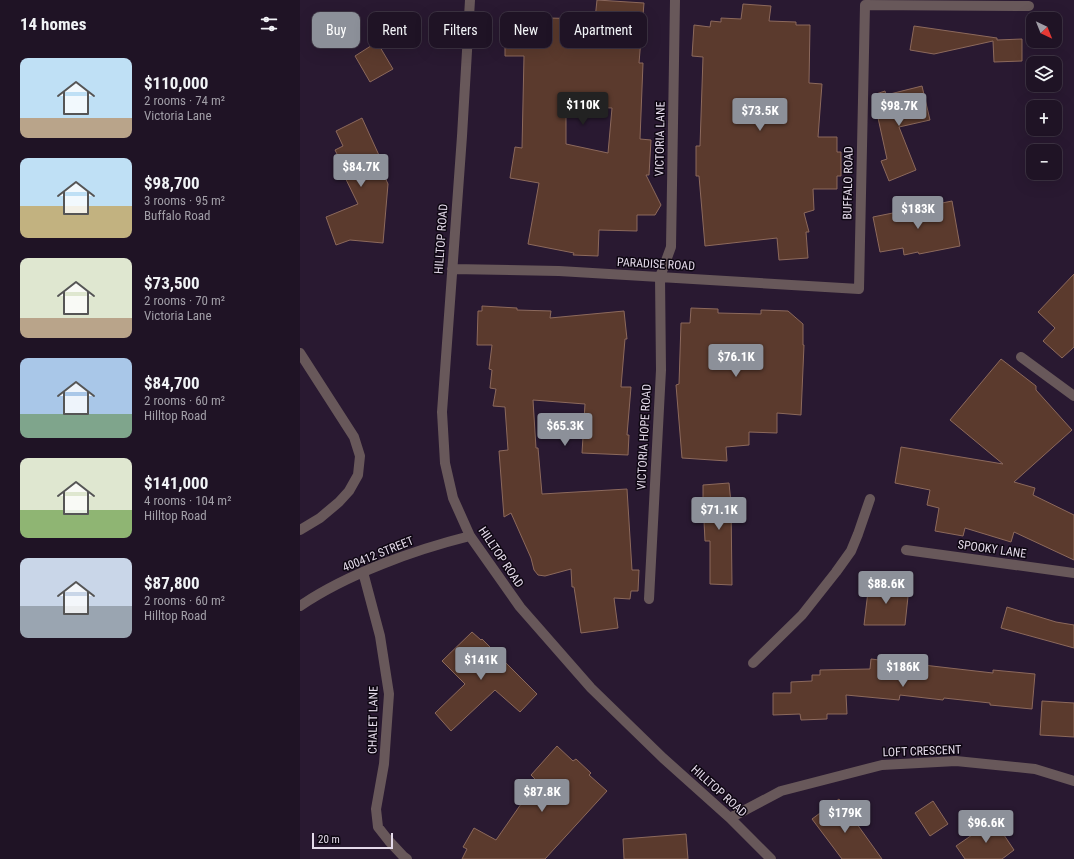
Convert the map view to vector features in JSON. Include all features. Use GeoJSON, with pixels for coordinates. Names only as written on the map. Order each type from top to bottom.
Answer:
{"type":"FeatureCollection","features":[{"type":"Feature","properties":{"kind":"street","name":"HILLTOP ROAD"},"geometry":{"type":"LineString","coordinates":[[470,0],[442,419],[445,463],[453,498],[470,536],[520,607],[591,688],[663,758],[730,818],[771,859]]}},
{"type":"Feature","properties":{"kind":"street","name":"VICTORIA LANE"},"geometry":{"type":"LineString","coordinates":[[660,277],[671,247],[675,0]]}},
{"type":"Feature","properties":{"kind":"street","name":"BUFFALO ROAD"},"geometry":{"type":"LineString","coordinates":[[859,289],[865,5],[1029,6]]}},
{"type":"Feature","properties":{"kind":"street","name":"PARADISE ROAD"},"geometry":{"type":"LineString","coordinates":[[452,269],[559,271],[859,289]]}},
{"type":"Feature","properties":{"kind":"street","name":"VICTORIA HOPE ROAD"},"geometry":{"type":"LineString","coordinates":[[649,599],[661,370],[660,277]]}},
{"type":"Feature","properties":{"kind":"street"},"geometry":{"type":"LineString","coordinates":[[300,353],[354,437],[360,456],[358,475],[349,491],[339,502],[320,518],[300,530]]}},
{"type":"Feature","properties":{"kind":"street"},"geometry":{"type":"LineString","coordinates":[[1021,357],[1074,396]]}},
{"type":"Feature","properties":{"kind":"street"},"geometry":{"type":"LineString","coordinates":[[752,663],[802,615],[836,572],[851,551],[870,499]]}},
{"type":"Feature","properties":{"kind":"street","name":"400412 STREET"},"geometry":{"type":"LineString","coordinates":[[300,606],[354,576],[438,544],[470,536]]}},
{"type":"Feature","properties":{"kind":"street","name":"SPOOKY LANE"},"geometry":{"type":"LineString","coordinates":[[906,550],[1074,573]]}},
{"type":"Feature","properties":{"kind":"street","name":"CHALET LANE"},"geometry":{"type":"LineString","coordinates":[[364,572],[380,636],[389,694],[384,764],[376,809],[378,827],[402,856],[407,859]]}},
{"type":"Feature","properties":{"kind":"street","name":"LOFT CRESCENT"},"geometry":{"type":"LineString","coordinates":[[730,818],[781,791],[882,765],[956,761],[1035,769],[1074,781]]}},
{"type":"Feature","properties":{"kind":"building"},"geometry":{"type":"Polygon","coordinates":[[[597,0],[644,3],[643,12],[596,12],[597,0]]]}},
{"type":"Feature","properties":{"kind":"building"},"geometry":{"type":"Polygon","coordinates":[[[743,4],[771,6],[769,21],[796,22],[796,25],[810,25],[809,83],[822,84],[818,137],[837,137],[837,152],[841,152],[841,176],[837,176],[837,189],[813,189],[814,210],[804,213],[809,232],[806,232],[808,258],[779,260],[777,238],[705,246],[699,176],[696,176],[696,146],[700,146],[703,57],[692,56],[694,25],[710,27],[711,21],[721,22],[721,18],[741,19],[743,4]]]}},
{"type":"Feature","properties":{"kind":"building"},"geometry":{"type":"Polygon","coordinates":[[[552,18],[560,18],[560,48],[640,48],[639,63],[643,63],[640,139],[651,140],[649,175],[646,175],[661,205],[655,215],[637,215],[637,231],[599,230],[598,256],[573,255],[574,253],[528,244],[539,183],[510,178],[515,147],[522,148],[524,56],[505,56],[505,48],[552,48],[552,18]],[[566,106],[566,144],[608,153],[612,108],[566,106]]]}},
{"type":"Feature","properties":{"kind":"building"},"geometry":{"type":"Polygon","coordinates":[[[914,26],[997,38],[997,40],[1022,39],[1022,61],[994,62],[993,41],[934,54],[910,50],[914,26]]]}},
{"type":"Feature","properties":{"kind":"building"},"geometry":{"type":"Polygon","coordinates":[[[368,48],[381,48],[393,69],[370,82],[355,56],[368,48]]]}},
{"type":"Feature","properties":{"kind":"building"},"geometry":{"type":"Polygon","coordinates":[[[922,86],[930,120],[899,127],[916,170],[889,181],[881,161],[887,159],[873,95],[885,91],[886,95],[922,86]]]}},
{"type":"Feature","properties":{"kind":"building"},"geometry":{"type":"Polygon","coordinates":[[[362,118],[383,164],[380,166],[388,184],[383,243],[350,240],[336,245],[326,217],[358,204],[337,161],[340,160],[335,150],[343,146],[336,131],[362,118]]]}},
{"type":"Feature","properties":{"kind":"building"},"geometry":{"type":"Polygon","coordinates":[[[952,201],[960,246],[919,254],[918,252],[904,255],[903,248],[880,252],[873,217],[952,201]]]}},
{"type":"Feature","properties":{"kind":"building"},"geometry":{"type":"Polygon","coordinates":[[[1074,274],[1074,347],[1062,358],[1043,341],[1055,328],[1038,312],[1074,274]]]}},
{"type":"Feature","properties":{"kind":"building"},"geometry":{"type":"Polygon","coordinates":[[[482,306],[517,308],[517,310],[551,311],[550,318],[624,311],[627,339],[625,339],[621,387],[631,387],[627,435],[629,435],[628,455],[582,453],[585,404],[533,400],[536,448],[538,448],[542,494],[627,489],[632,570],[639,570],[638,591],[631,591],[630,599],[614,598],[618,628],[581,633],[574,587],[572,587],[571,569],[545,576],[538,575],[534,570],[531,558],[511,513],[504,517],[499,451],[508,450],[505,407],[493,406],[496,389],[490,388],[492,370],[489,369],[492,345],[477,345],[478,311],[482,311],[482,306]]]}},
{"type":"Feature","properties":{"kind":"building"},"geometry":{"type":"Polygon","coordinates":[[[691,308],[718,309],[718,313],[761,314],[761,310],[788,311],[803,324],[804,345],[801,415],[777,413],[777,433],[749,432],[749,445],[726,447],[727,461],[682,458],[676,385],[679,384],[681,323],[690,323],[691,308]]]}},
{"type":"Feature","properties":{"kind":"building"},"geometry":{"type":"Polygon","coordinates":[[[1001,359],[1036,386],[1036,390],[1072,430],[1014,482],[1035,488],[1033,495],[1074,515],[1074,560],[1014,532],[1011,542],[965,528],[963,536],[935,531],[939,508],[927,505],[930,490],[895,483],[901,447],[1003,464],[950,420],[1001,359]]]}},
{"type":"Feature","properties":{"kind":"building"},"geometry":{"type":"Polygon","coordinates":[[[729,483],[731,503],[732,585],[710,584],[710,541],[705,541],[703,521],[703,485],[729,483]]]}},
{"type":"Feature","properties":{"kind":"building"},"geometry":{"type":"Polygon","coordinates":[[[869,583],[909,587],[905,625],[864,625],[869,583]]]}},
{"type":"Feature","properties":{"kind":"building"},"geometry":{"type":"Polygon","coordinates":[[[1007,607],[1056,622],[1074,625],[1074,648],[1001,628],[1007,607]]]}},
{"type":"Feature","properties":{"kind":"building"},"geometry":{"type":"Polygon","coordinates":[[[472,632],[481,640],[482,639],[537,694],[520,712],[495,690],[451,731],[435,713],[465,684],[442,661],[472,632]]]}},
{"type":"Feature","properties":{"kind":"building"},"geometry":{"type":"Polygon","coordinates":[[[871,659],[993,673],[993,670],[1035,674],[1032,709],[990,705],[990,703],[944,698],[943,700],[900,695],[899,700],[846,695],[847,714],[827,714],[827,719],[801,720],[800,714],[773,715],[773,693],[791,693],[791,682],[812,681],[812,675],[820,675],[820,670],[870,669],[871,659]]]}},
{"type":"Feature","properties":{"kind":"building"},"geometry":{"type":"Polygon","coordinates":[[[1042,701],[1074,703],[1074,737],[1040,735],[1042,701]]]}},
{"type":"Feature","properties":{"kind":"building"},"geometry":{"type":"Polygon","coordinates":[[[557,746],[573,761],[576,759],[591,773],[589,775],[607,791],[545,859],[462,859],[467,849],[463,847],[474,828],[496,840],[537,781],[531,775],[557,746]]]}},
{"type":"Feature","properties":{"kind":"building"},"geometry":{"type":"Polygon","coordinates":[[[839,799],[882,859],[842,859],[812,819],[839,799]]]}},
{"type":"Feature","properties":{"kind":"building"},"geometry":{"type":"Polygon","coordinates":[[[933,801],[948,824],[930,836],[915,813],[933,801]]]}},
{"type":"Feature","properties":{"kind":"building"},"geometry":{"type":"Polygon","coordinates":[[[994,820],[1014,850],[1002,859],[965,859],[956,846],[994,820]]]}},
{"type":"Feature","properties":{"kind":"building"},"geometry":{"type":"Polygon","coordinates":[[[686,834],[688,859],[624,859],[623,839],[686,834]]]}}]}
